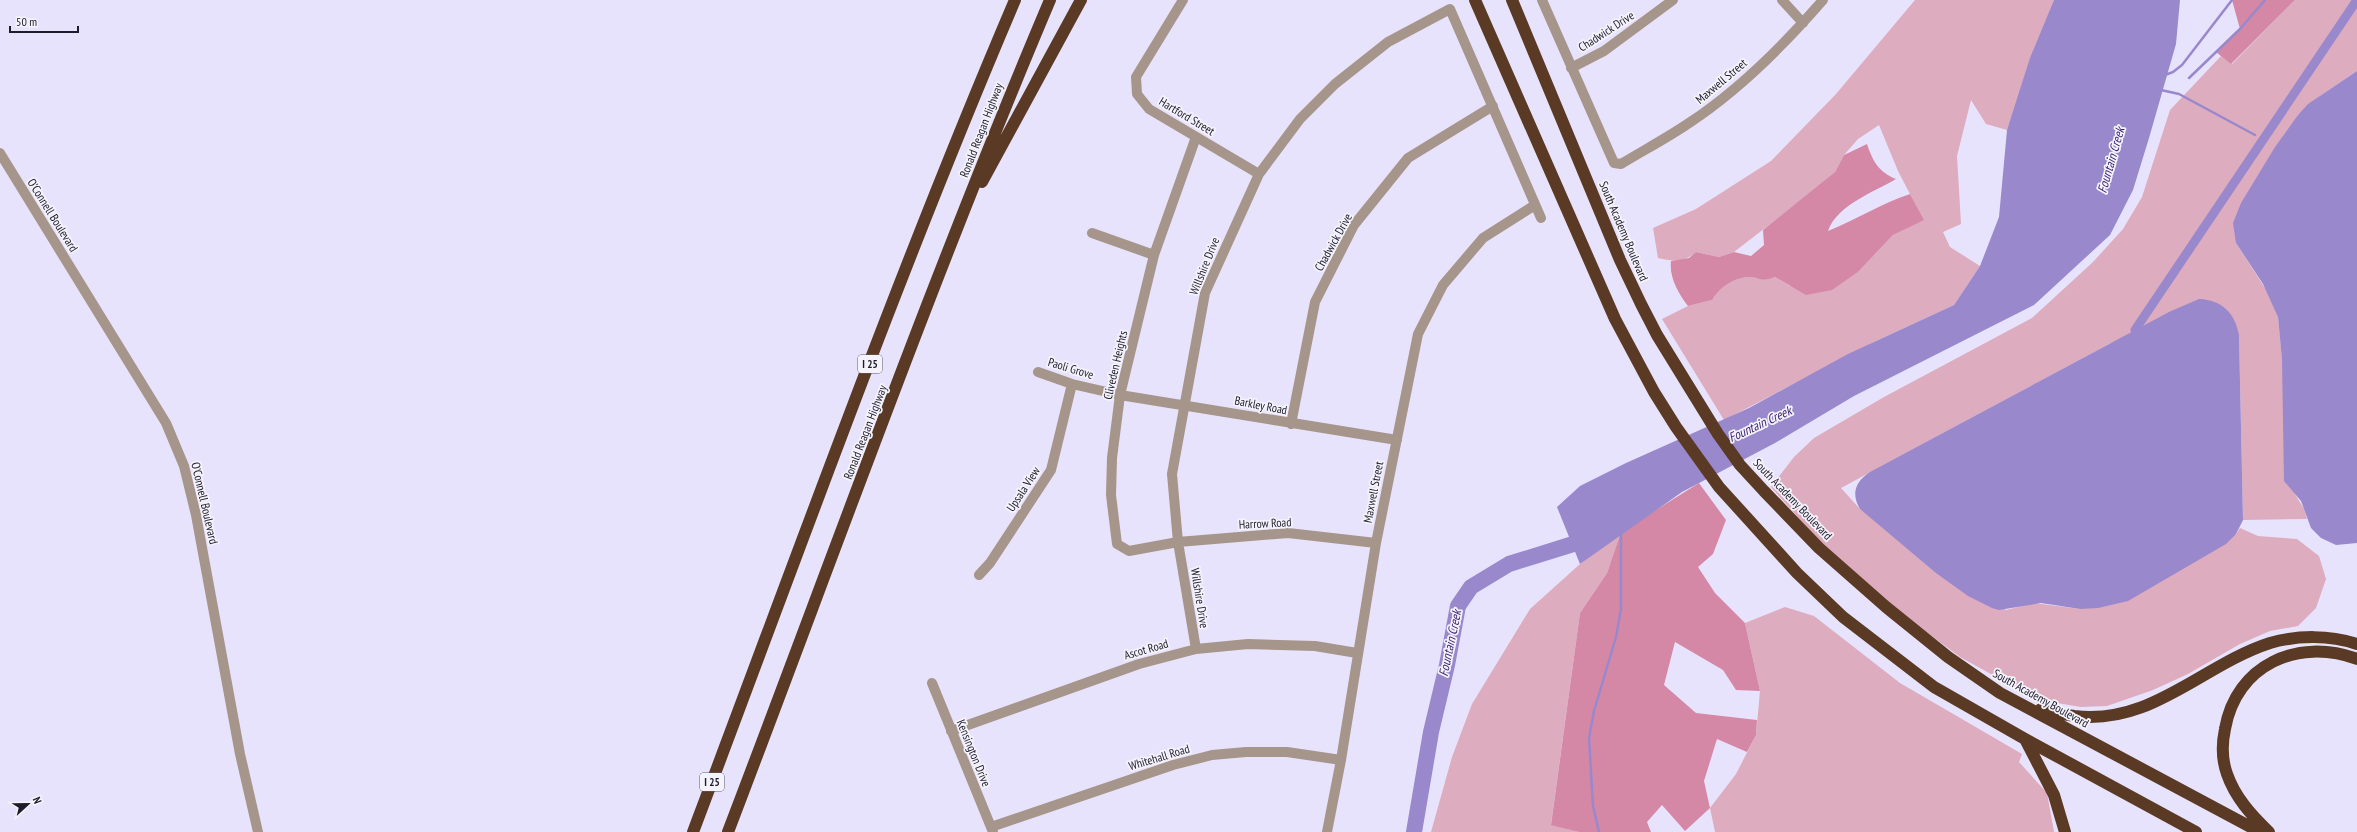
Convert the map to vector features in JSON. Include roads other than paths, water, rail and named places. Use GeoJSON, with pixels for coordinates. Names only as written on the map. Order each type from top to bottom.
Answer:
{"type":"FeatureCollection","features":[{"type":"Feature","properties":{"kind":"highway","name":"Ronald Reagan Highway"},"geometry":{"type":"LineString","coordinates":[[693,832],[910,256],[972,101],[1015,0]]}},
{"type":"Feature","properties":{"kind":"highway","name":"Ronald Reagan Highway"},"geometry":{"type":"LineString","coordinates":[[728,832],[927,305],[969,202],[990,142],[1050,0]]}},
{"type":"Feature","properties":{"kind":"highway"},"geometry":{"type":"LineString","coordinates":[[969,202],[982,182],[1081,0]]}},
{"type":"Feature","properties":{"kind":"highway"},"geometry":{"type":"LineString","coordinates":[[1466,0],[1493,42]]}},
{"type":"Feature","properties":{"kind":"highway"},"geometry":{"type":"LineString","coordinates":[[1475,0],[1592,271],[1636,359],[1680,433],[1719,487],[1744,516],[1797,573],[1843,617],[1934,687],[2025,739],[2196,832]]}},
{"type":"Feature","properties":{"kind":"highway","name":"South Academy Boulevard"},"geometry":{"type":"LineString","coordinates":[[1512,0],[1620,260],[1657,336],[1718,434],[1740,465],[1808,537],[1886,607],[1948,657],[2000,693],[2260,832]]}},
{"type":"Feature","properties":{"kind":"highway"},"geometry":{"type":"LineString","coordinates":[[2000,693],[2051,713],[2085,717],[2108,716],[2128,712],[2166,698],[2247,652],[2270,643],[2288,639],[2311,637],[2332,638],[2357,644]]}},
{"type":"Feature","properties":{"kind":"highway"},"geometry":{"type":"LineString","coordinates":[[2269,832],[2245,807],[2226,772],[2223,751],[2224,735],[2227,716],[2235,698],[2245,682],[2260,668],[2276,659],[2312,652],[2329,652],[2357,659]]}},
{"type":"Feature","properties":{"kind":"highway"},"geometry":{"type":"LineString","coordinates":[[2025,739],[2054,795],[2065,832]]}},
{"type":"Feature","properties":{"kind":"street","name":"Hartford Street"},"geometry":{"type":"LineString","coordinates":[[1183,0],[1136,77],[1137,94],[1149,109],[1259,174]]}},
{"type":"Feature","properties":{"kind":"street"},"geometry":{"type":"LineString","coordinates":[[1542,0],[1571,68]]}},
{"type":"Feature","properties":{"kind":"street","name":"Chadwick Drive"},"geometry":{"type":"LineString","coordinates":[[1571,68],[1604,51],[1672,0]]}},
{"type":"Feature","properties":{"kind":"street"},"geometry":{"type":"LineString","coordinates":[[1782,0],[1803,24]]}},
{"type":"Feature","properties":{"kind":"street","name":"Maxwell Street"},"geometry":{"type":"LineString","coordinates":[[1571,68],[1614,163],[1621,164],[1690,123],[1732,90],[1803,24],[1823,0]]}},
{"type":"Feature","properties":{"kind":"street","name":"Willshire Drive"},"geometry":{"type":"LineString","coordinates":[[1196,649],[1178,542],[1172,474],[1205,293],[1259,174],[1300,119],[1335,84],[1388,42],[1450,9],[1492,106]]}},
{"type":"Feature","properties":{"kind":"street"},"geometry":{"type":"LineString","coordinates":[[1492,106],[1541,218]]}},
{"type":"Feature","properties":{"kind":"street","name":"Chadwick Drive"},"geometry":{"type":"LineString","coordinates":[[1291,424],[1315,302],[1354,225],[1408,158],[1492,106]]}},
{"type":"Feature","properties":{"kind":"street","name":"Cliveden Heights"},"geometry":{"type":"LineString","coordinates":[[1178,542],[1129,551],[1117,544],[1111,495],[1112,458],[1120,395],[1154,255],[1196,137]]}},
{"type":"Feature","properties":{"kind":"street","name":"O'Connell Boulevard"},"geometry":{"type":"LineString","coordinates":[[0,153],[156,405],[179,451],[189,482],[196,515],[240,754],[258,832]]}},
{"type":"Feature","properties":{"kind":"street","name":"Maxwell Street"},"geometry":{"type":"LineString","coordinates":[[1327,832],[1341,760],[1376,543],[1418,334],[1443,284],[1483,238],[1535,205]]}},
{"type":"Feature","properties":{"kind":"street"},"geometry":{"type":"LineString","coordinates":[[1092,233],[1154,255]]}},
{"type":"Feature","properties":{"kind":"street","name":"Paoli Grove"},"geometry":{"type":"LineString","coordinates":[[1038,372],[1072,384],[1120,395]]}},
{"type":"Feature","properties":{"kind":"street","name":"Upsala View"},"geometry":{"type":"LineString","coordinates":[[979,575],[990,563],[1051,470],[1072,384]]}},
{"type":"Feature","properties":{"kind":"street","name":"Barkley Road"},"geometry":{"type":"LineString","coordinates":[[1120,395],[1184,404],[1291,424],[1396,440]]}},
{"type":"Feature","properties":{"kind":"street","name":"Harrow Road"},"geometry":{"type":"LineString","coordinates":[[1178,542],[1288,533],[1376,543]]}},
{"type":"Feature","properties":{"kind":"street","name":"Ascot Road"},"geometry":{"type":"LineString","coordinates":[[952,731],[1139,664],[1196,649],[1248,644],[1315,646],[1358,653]]}},
{"type":"Feature","properties":{"kind":"street","name":"Kensington Drive"},"geometry":{"type":"LineString","coordinates":[[932,683],[992,830]]}},
{"type":"Feature","properties":{"kind":"street","name":"Whitehall Road"},"geometry":{"type":"LineString","coordinates":[[992,830],[1173,765],[1212,756],[1246,752],[1287,752],[1341,760]]}},
{"type":"Feature","properties":{"kind":"water"},"geometry":{"type":"Polygon","coordinates":[[[2054,0],[2180,0],[2176,44],[2149,138],[2133,190],[2110,235],[2034,305],[1854,396],[1775,443],[1682,492],[1580,564],[1557,507],[1580,486],[1626,463],[1749,408],[1848,354],[1954,305],[1980,266],[1999,217],[2007,130],[2030,58],[2054,0]]]}},
{"type":"Feature","properties":{"kind":"water"},"geometry":{"type":"Polygon","coordinates":[[[2357,71],[2357,543],[2336,545],[2321,538],[2311,528],[2301,501],[2284,481],[2282,360],[2278,317],[2263,284],[2236,243],[2233,223],[2241,203],[2275,147],[2298,115],[2308,104],[2357,71]]]}},
{"type":"Feature","properties":{"kind":"water"},"geometry":{"type":"Polygon","coordinates":[[[2199,299],[2214,302],[2226,309],[2234,320],[2239,335],[2243,520],[2236,534],[2226,544],[2128,601],[2098,608],[2080,609],[2041,603],[1999,610],[1968,596],[1936,573],[1860,509],[1857,504],[1855,493],[1856,489],[1861,480],[1870,472],[2169,312],[2199,299]]]}},
{"type":"Feature","properties":{"kind":"waterway"},"geometry":{"type":"LineString","coordinates":[[2165,75],[2173,72],[2182,65],[2232,0]]}},
{"type":"Feature","properties":{"kind":"waterway"},"geometry":{"type":"LineString","coordinates":[[2189,78],[2240,29],[2265,0]]}},
{"type":"Feature","properties":{"kind":"waterway"},"geometry":{"type":"LineString","coordinates":[[2135,330],[2357,0]]}},
{"type":"Feature","properties":{"kind":"waterway"},"geometry":{"type":"LineString","coordinates":[[2161,90],[2179,94],[2255,135]]}},
{"type":"Feature","properties":{"kind":"waterway"},"geometry":{"type":"LineString","coordinates":[[1599,832],[1593,806],[1589,738],[1594,711],[1616,637],[1621,609],[1621,533]]}},
{"type":"Feature","properties":{"kind":"waterway","name":"Fountain Creek"},"geometry":{"type":"LineString","coordinates":[[1414,832],[1431,732],[1447,665],[1458,606],[1471,587],[1509,564],[1586,540],[1593,536]]}}]}
